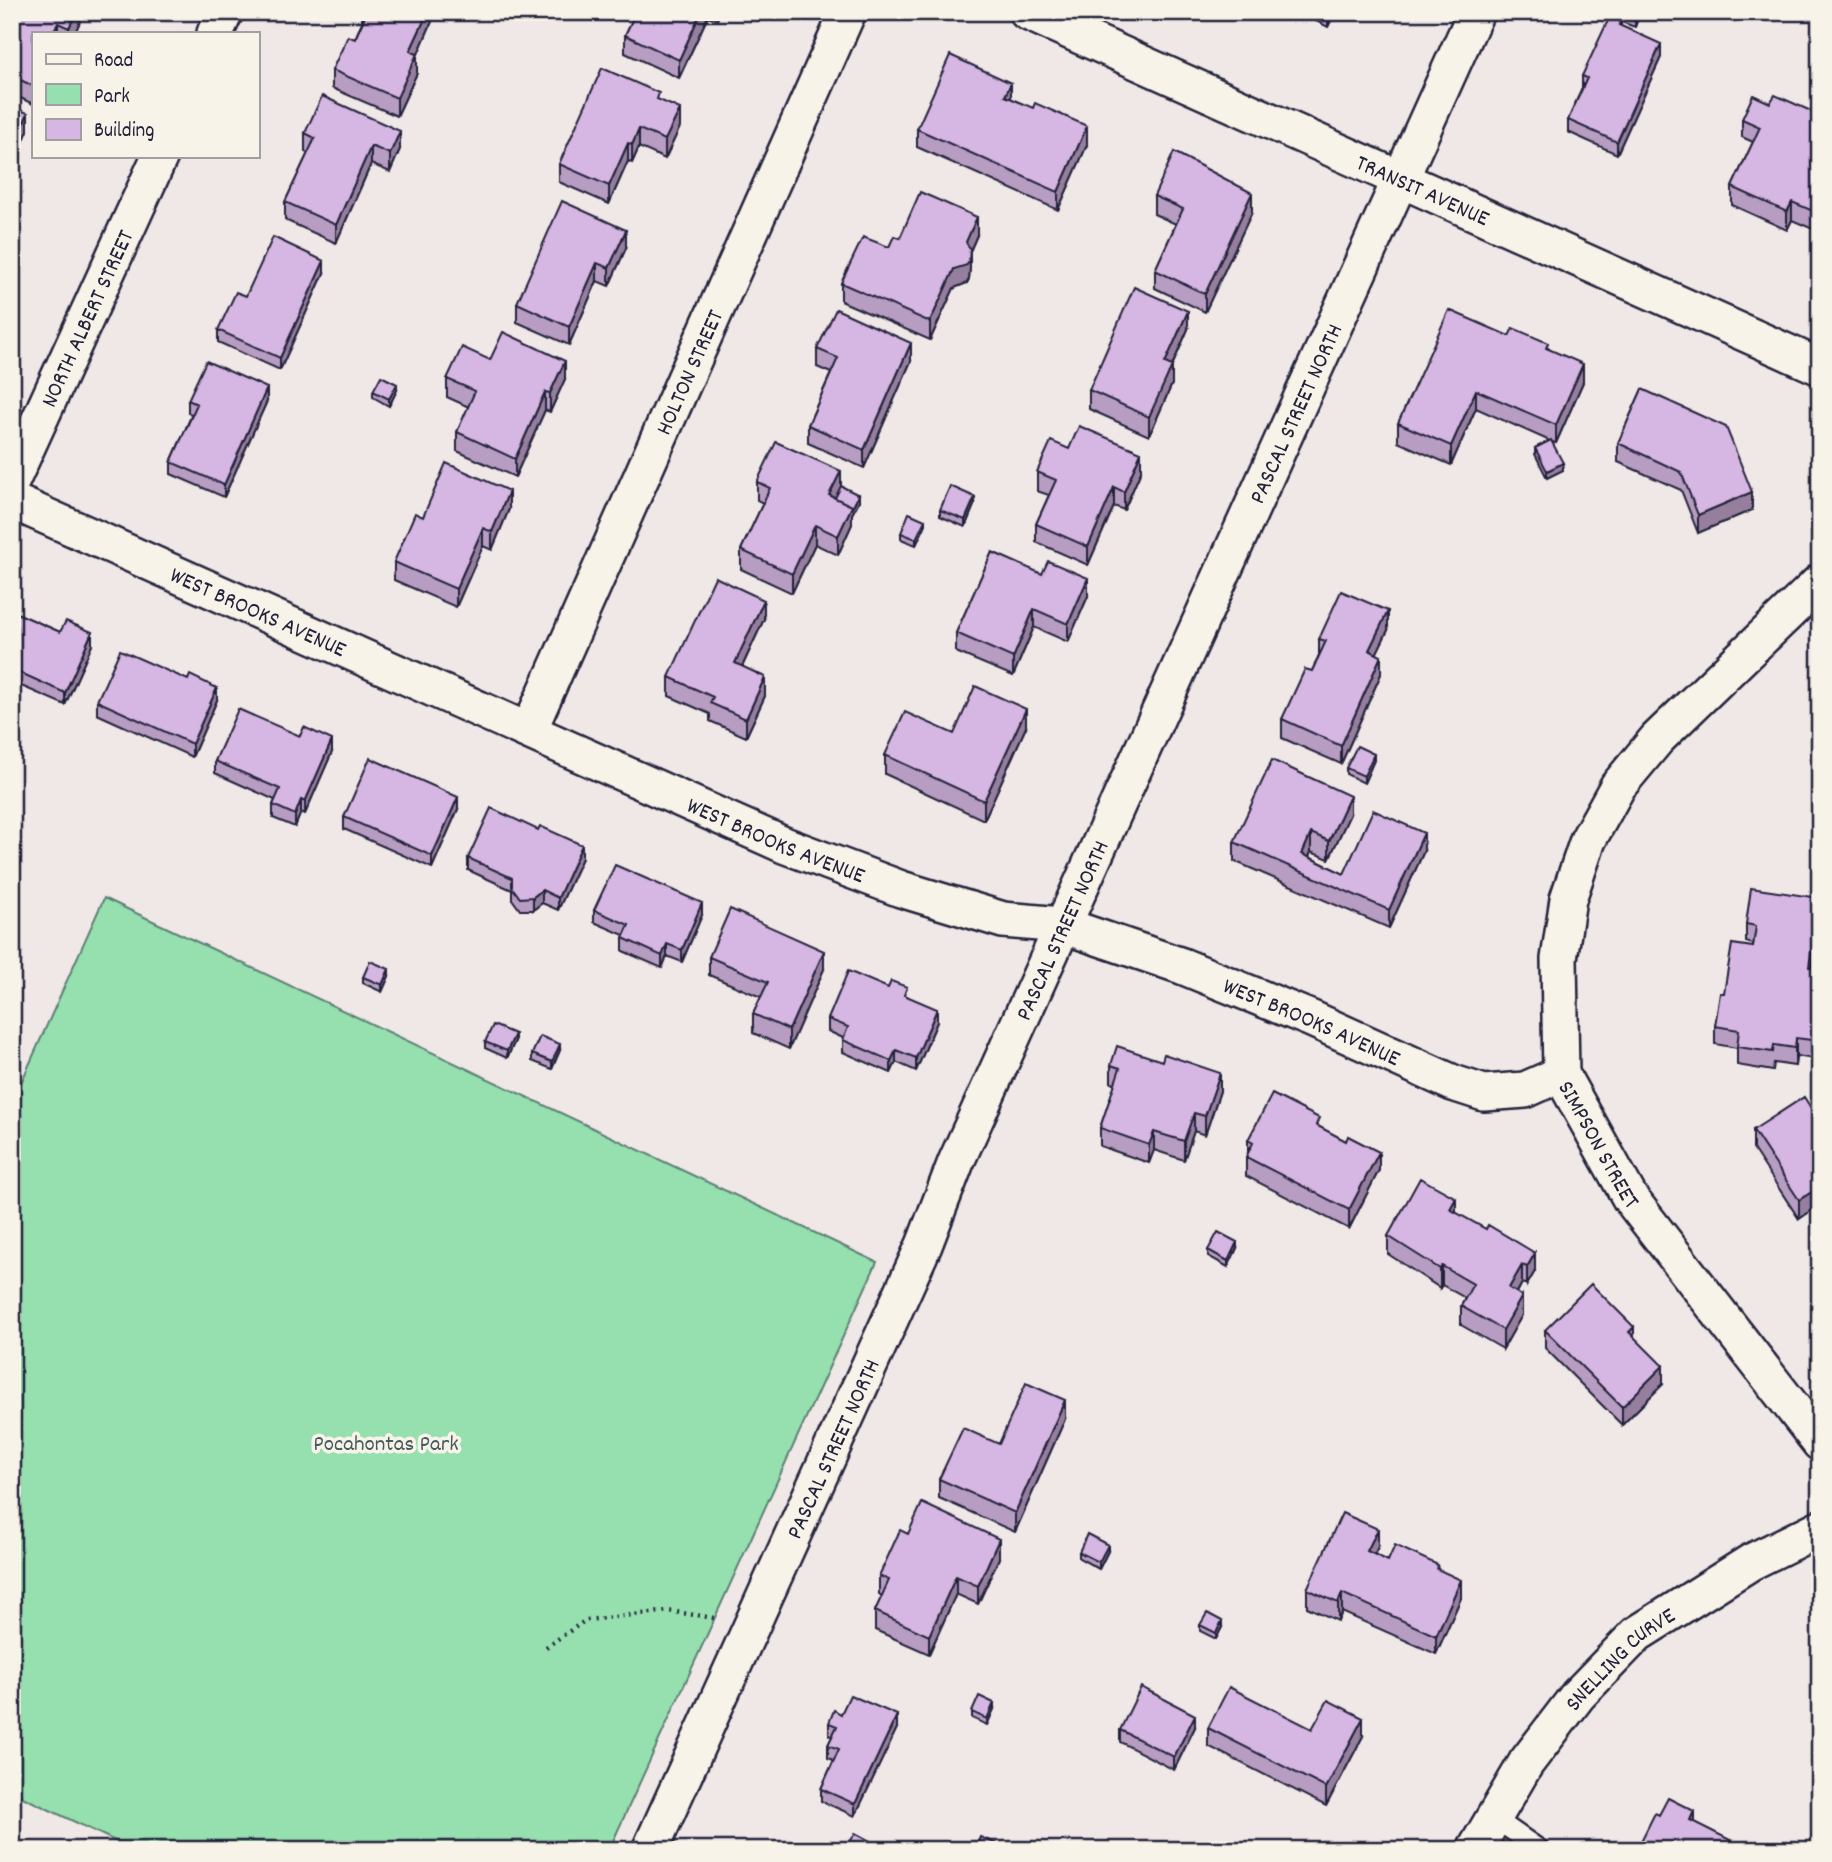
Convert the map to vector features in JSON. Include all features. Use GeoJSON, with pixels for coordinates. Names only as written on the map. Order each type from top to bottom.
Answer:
{"type":"FeatureCollection","features":[{"type":"Feature","properties":{"kind":"street"},"geometry":{"type":"LineString","coordinates":[[215,32],[225,12]]}},
{"type":"Feature","properties":{"kind":"street","name":"HOLTON STREET"},"geometry":{"type":"LineString","coordinates":[[529,730],[848,12]]}},
{"type":"Feature","properties":{"kind":"street","name":"TRANSIT AVENUE"},"geometry":{"type":"LineString","coordinates":[[1027,12],[1820,367]]}},
{"type":"Feature","properties":{"kind":"street","name":"PASCAL STREET NORTH"},"geometry":{"type":"LineString","coordinates":[[650,1850],[924,1245],[956,1163],[1062,925],[1476,12]]}},
{"type":"Feature","properties":{"kind":"street","name":"NORTH ALBERT STREET"},"geometry":{"type":"LineString","coordinates":[[12,480],[159,158]]}},
{"type":"Feature","properties":{"kind":"street","name":"WEST BROOKS AVENUE"},"geometry":{"type":"LineString","coordinates":[[12,501],[784,845],[901,889],[1003,920],[1062,925],[1182,966],[1312,1019],[1453,1083],[1484,1093],[1525,1090],[1561,1074]]}},
{"type":"Feature","properties":{"kind":"street","name":"SIMPSON STREET"},"geometry":{"type":"LineString","coordinates":[[1820,582],[1657,739],[1618,786],[1588,841],[1568,899],[1559,959],[1561,1074],[1630,1198],[1820,1443]]}},
{"type":"Feature","properties":{"kind":"street","name":"SNELLING CURVE"},"geometry":{"type":"LineString","coordinates":[[1475,1850],[1526,1763],[1578,1695],[1637,1634],[1751,1562],[1820,1528]]}},
{"type":"Feature","properties":{"kind":"lane"},"geometry":{"type":"LineString","coordinates":[[1494,1818],[1541,1850]]}},
{"type":"Feature","properties":{"kind":"path"},"geometry":{"type":"LineString","coordinates":[[546,1647],[586,1620],[669,1611],[708,1616],[749,1632]]}},
{"type":"Feature","properties":{"kind":"green space","name":"Pocahontas Park"},"geometry":{"type":"Polygon","coordinates":[[[104,898],[877,1262],[609,1850],[134,1850],[12,1792],[12,1103],[104,898]]]}},
{"type":"Feature","properties":{"kind":"building"},"geometry":{"type":"Polygon","coordinates":[[[12,12],[76,12],[69,28],[58,23],[54,32],[32,32],[32,86],[12,76],[12,12]]]}},
{"type":"Feature","properties":{"kind":"building"},"geometry":{"type":"Polygon","coordinates":[[[367,12],[428,12],[410,51],[417,54],[397,98],[332,70],[348,36],[355,39],[367,12]]]}},
{"type":"Feature","properties":{"kind":"building"},"geometry":{"type":"Polygon","coordinates":[[[636,12],[701,12],[679,60],[625,35],[636,12]]]}},
{"type":"Feature","properties":{"kind":"building"},"geometry":{"type":"Polygon","coordinates":[[[1619,12],[1638,12],[1635,21],[1618,15],[1619,12]]]}},
{"type":"Feature","properties":{"kind":"building"},"geometry":{"type":"Polygon","coordinates":[[[1610,16],[1621,21],[1619,25],[1661,44],[1617,142],[1568,120],[1587,78],[1582,76],[1610,16]]]}},
{"type":"Feature","properties":{"kind":"building"},"geometry":{"type":"Polygon","coordinates":[[[950,55],[1011,83],[1005,96],[1033,108],[1035,103],[1087,126],[1058,192],[917,129],[950,55]]]}},
{"type":"Feature","properties":{"kind":"building"},"geometry":{"type":"Polygon","coordinates":[[[602,68],[659,93],[657,99],[680,109],[665,140],[639,129],[632,145],[628,143],[609,186],[559,164],[602,68]]]}},
{"type":"Feature","properties":{"kind":"building"},"geometry":{"type":"Polygon","coordinates":[[[1753,95],[1770,103],[1775,95],[1820,115],[1820,141],[1813,155],[1820,158],[1820,214],[1792,202],[1787,212],[1732,187],[1760,127],[1742,119],[1753,95]]]}},
{"type":"Feature","properties":{"kind":"building"},"geometry":{"type":"Polygon","coordinates":[[[322,96],[400,131],[390,154],[371,146],[336,225],[285,202],[315,138],[305,133],[322,96]]]}},
{"type":"Feature","properties":{"kind":"building"},"geometry":{"type":"Polygon","coordinates":[[[17,109],[28,113],[12,148],[12,112],[15,113],[17,109]]]}},
{"type":"Feature","properties":{"kind":"building"},"geometry":{"type":"Polygon","coordinates":[[[1174,152],[1252,193],[1205,294],[1155,270],[1183,209],[1154,196],[1174,152]]]}},
{"type":"Feature","properties":{"kind":"building"},"geometry":{"type":"Polygon","coordinates":[[[920,192],[977,217],[966,242],[970,249],[969,261],[967,265],[954,269],[930,322],[841,283],[863,237],[889,247],[894,236],[900,238],[920,192]]]}},
{"type":"Feature","properties":{"kind":"building"},"geometry":{"type":"Polygon","coordinates":[[[562,201],[626,230],[609,268],[597,263],[569,327],[517,303],[562,201]]]}},
{"type":"Feature","properties":{"kind":"building"},"geometry":{"type":"Polygon","coordinates":[[[273,237],[324,261],[280,358],[218,330],[236,292],[246,296],[273,237]]]}},
{"type":"Feature","properties":{"kind":"building"},"geometry":{"type":"Polygon","coordinates":[[[1134,287],[1188,311],[1165,363],[1172,366],[1149,417],[1089,390],[1134,287]]]}},
{"type":"Feature","properties":{"kind":"building"},"geometry":{"type":"Polygon","coordinates":[[[836,309],[911,343],[864,450],[808,425],[838,358],[817,349],[836,309]]]}},
{"type":"Feature","properties":{"kind":"building"},"geometry":{"type":"Polygon","coordinates":[[[1449,310],[1509,336],[1513,328],[1548,343],[1546,348],[1583,364],[1556,425],[1476,390],[1451,446],[1398,423],[1449,310]]]}},
{"type":"Feature","properties":{"kind":"building"},"geometry":{"type":"Polygon","coordinates":[[[503,332],[565,361],[550,393],[545,392],[515,459],[457,432],[475,391],[447,379],[462,347],[490,360],[503,332]]]}},
{"type":"Feature","properties":{"kind":"building"},"geometry":{"type":"Polygon","coordinates":[[[206,361],[267,388],[224,485],[171,462],[197,404],[188,400],[206,361]]]}},
{"type":"Feature","properties":{"kind":"building"},"geometry":{"type":"Polygon","coordinates":[[[381,376],[397,384],[389,399],[373,391],[381,376]]]}},
{"type":"Feature","properties":{"kind":"building"},"geometry":{"type":"Polygon","coordinates":[[[1642,389],[1726,427],[1752,492],[1698,515],[1681,472],[1618,443],[1642,389]]]}},
{"type":"Feature","properties":{"kind":"building"},"geometry":{"type":"Polygon","coordinates":[[[1079,426],[1141,452],[1124,492],[1114,487],[1088,547],[1036,524],[1056,480],[1037,472],[1051,441],[1069,449],[1079,426]]]}},
{"type":"Feature","properties":{"kind":"building"},"geometry":{"type":"Polygon","coordinates":[[[1551,440],[1563,463],[1547,471],[1535,448],[1551,440]]]}},
{"type":"Feature","properties":{"kind":"building"},"geometry":{"type":"Polygon","coordinates":[[[776,442],[841,471],[829,495],[852,506],[838,536],[815,525],[792,574],[741,550],[770,488],[757,482],[776,442]]]}},
{"type":"Feature","properties":{"kind":"building"},"geometry":{"type":"Polygon","coordinates":[[[446,463],[509,491],[492,532],[483,528],[456,589],[394,562],[415,513],[423,517],[446,463]]]}},
{"type":"Feature","properties":{"kind":"building"},"geometry":{"type":"Polygon","coordinates":[[[841,486],[859,495],[852,508],[835,498],[841,486]]]}},
{"type":"Feature","properties":{"kind":"building"},"geometry":{"type":"Polygon","coordinates":[[[950,486],[975,497],[965,520],[940,510],[950,486]]]}},
{"type":"Feature","properties":{"kind":"building"},"geometry":{"type":"Polygon","coordinates":[[[909,513],[925,520],[916,539],[901,533],[909,513]]]}},
{"type":"Feature","properties":{"kind":"building"},"geometry":{"type":"Polygon","coordinates":[[[992,552],[1042,574],[1048,561],[1088,578],[1068,624],[1034,609],[1013,658],[956,633],[992,552]]]}},
{"type":"Feature","properties":{"kind":"building"},"geometry":{"type":"Polygon","coordinates":[[[715,577],[764,600],[735,663],[765,677],[746,719],[710,703],[713,697],[669,677],[715,577]]]}},
{"type":"Feature","properties":{"kind":"building"},"geometry":{"type":"Polygon","coordinates":[[[1341,591],[1388,611],[1369,650],[1381,656],[1341,746],[1282,719],[1305,669],[1312,671],[1326,641],[1319,639],[1341,591]]]}},
{"type":"Feature","properties":{"kind":"building"},"geometry":{"type":"Polygon","coordinates":[[[12,611],[60,632],[66,621],[92,632],[65,693],[12,669],[12,611]]]}},
{"type":"Feature","properties":{"kind":"building"},"geometry":{"type":"Polygon","coordinates":[[[120,650],[188,680],[190,675],[217,688],[192,744],[97,701],[120,650]]]}},
{"type":"Feature","properties":{"kind":"building"},"geometry":{"type":"Polygon","coordinates":[[[975,686],[1026,709],[984,801],[885,755],[905,712],[954,734],[975,686]]]}},
{"type":"Feature","properties":{"kind":"building"},"geometry":{"type":"Polygon","coordinates":[[[238,709],[300,736],[304,727],[332,740],[305,802],[301,800],[295,815],[273,805],[280,789],[215,761],[238,709]]]}},
{"type":"Feature","properties":{"kind":"building"},"geometry":{"type":"Polygon","coordinates":[[[1357,746],[1374,754],[1364,776],[1346,768],[1357,746]]]}},
{"type":"Feature","properties":{"kind":"building"},"geometry":{"type":"Polygon","coordinates":[[[370,758],[458,797],[432,856],[344,817],[370,758]]]}},
{"type":"Feature","properties":{"kind":"building"},"geometry":{"type":"Polygon","coordinates":[[[1272,760],[1350,796],[1329,841],[1311,833],[1302,854],[1344,874],[1373,810],[1424,833],[1389,910],[1234,842],[1272,760]]]}},
{"type":"Feature","properties":{"kind":"building"},"geometry":{"type":"Polygon","coordinates":[[[491,808],[538,830],[540,826],[582,845],[558,898],[542,890],[533,897],[520,898],[512,887],[512,878],[468,858],[491,808]]]}},
{"type":"Feature","properties":{"kind":"building"},"geometry":{"type":"Polygon","coordinates":[[[615,865],[702,903],[682,950],[667,944],[662,956],[623,938],[629,925],[594,910],[615,865]]]}},
{"type":"Feature","properties":{"kind":"building"},"geometry":{"type":"Polygon","coordinates":[[[1751,888],[1819,898],[1809,967],[1820,969],[1820,1041],[1796,1038],[1795,1048],[1774,1045],[1773,1052],[1737,1047],[1739,1030],[1715,1026],[1720,993],[1724,993],[1732,944],[1753,947],[1756,926],[1746,924],[1751,888]]]}},
{"type":"Feature","properties":{"kind":"building"},"geometry":{"type":"Polygon","coordinates":[[[730,909],[824,951],[789,1030],[753,1014],[768,982],[709,957],[730,909]]]}},
{"type":"Feature","properties":{"kind":"building"},"geometry":{"type":"Polygon","coordinates":[[[370,961],[389,969],[382,985],[363,977],[370,961]]]}},
{"type":"Feature","properties":{"kind":"building"},"geometry":{"type":"Polygon","coordinates":[[[848,971],[888,988],[891,981],[907,987],[904,995],[937,1009],[916,1058],[896,1050],[891,1061],[843,1040],[848,1027],[828,1019],[848,971]]]}},
{"type":"Feature","properties":{"kind":"building"},"geometry":{"type":"Polygon","coordinates":[[[493,1025],[515,1034],[507,1051],[485,1042],[493,1025]]]}},
{"type":"Feature","properties":{"kind":"building"},"geometry":{"type":"Polygon","coordinates":[[[540,1036],[560,1044],[552,1062],[532,1054],[540,1036]]]}},
{"type":"Feature","properties":{"kind":"building"},"geometry":{"type":"Polygon","coordinates":[[[1117,1046],[1162,1061],[1164,1054],[1220,1073],[1205,1116],[1194,1113],[1184,1141],[1154,1132],[1149,1145],[1100,1128],[1120,1068],[1111,1065],[1117,1046]]]}},
{"type":"Feature","properties":{"kind":"building"},"geometry":{"type":"Polygon","coordinates":[[[1272,1094],[1319,1118],[1316,1125],[1346,1141],[1348,1136],[1379,1152],[1349,1210],[1246,1157],[1253,1143],[1248,1140],[1272,1094]]]}},
{"type":"Feature","properties":{"kind":"building"},"geometry":{"type":"Polygon","coordinates":[[[1804,1097],[1820,1122],[1820,1190],[1818,1188],[1799,1200],[1753,1130],[1804,1097]]]}},
{"type":"Feature","properties":{"kind":"building"},"geometry":{"type":"Polygon","coordinates":[[[1420,1178],[1456,1198],[1450,1209],[1486,1229],[1488,1225],[1535,1253],[1527,1267],[1522,1265],[1509,1288],[1522,1296],[1503,1330],[1461,1306],[1473,1284],[1442,1266],[1440,1269],[1388,1236],[1420,1178]]]}},
{"type":"Feature","properties":{"kind":"building"},"geometry":{"type":"Polygon","coordinates":[[[1218,1232],[1237,1242],[1228,1261],[1208,1250],[1218,1232]]]}},
{"type":"Feature","properties":{"kind":"building"},"geometry":{"type":"Polygon","coordinates":[[[1591,1284],[1634,1327],[1629,1332],[1663,1366],[1622,1407],[1545,1330],[1591,1284]]]}},
{"type":"Feature","properties":{"kind":"building"},"geometry":{"type":"Polygon","coordinates":[[[1026,1383],[1065,1400],[1015,1513],[939,1479],[963,1428],[999,1444],[1026,1383]]]}},
{"type":"Feature","properties":{"kind":"building"},"geometry":{"type":"Polygon","coordinates":[[[922,1503],[999,1539],[978,1586],[956,1576],[929,1636],[875,1611],[889,1580],[879,1576],[900,1530],[908,1534],[922,1503]]]}},
{"type":"Feature","properties":{"kind":"building"},"geometry":{"type":"Polygon","coordinates":[[[1342,1513],[1378,1529],[1367,1551],[1388,1561],[1395,1545],[1438,1565],[1437,1569],[1461,1580],[1436,1636],[1342,1593],[1338,1603],[1307,1589],[1342,1513]]]}},
{"type":"Feature","properties":{"kind":"building"},"geometry":{"type":"Polygon","coordinates":[[[1087,1534],[1108,1545],[1099,1562],[1079,1552],[1087,1534]]]}},
{"type":"Feature","properties":{"kind":"building"},"geometry":{"type":"Polygon","coordinates":[[[1207,1613],[1222,1621],[1216,1633],[1200,1625],[1207,1613]]]}},
{"type":"Feature","properties":{"kind":"building"},"geometry":{"type":"Polygon","coordinates":[[[1141,1687],[1195,1715],[1174,1757],[1120,1730],[1141,1687]]]}},
{"type":"Feature","properties":{"kind":"building"},"geometry":{"type":"Polygon","coordinates":[[[1229,1687],[1312,1729],[1328,1700],[1363,1718],[1326,1788],[1208,1728],[1229,1687]]]}},
{"type":"Feature","properties":{"kind":"building"},"geometry":{"type":"Polygon","coordinates":[[[850,1695],[897,1715],[855,1804],[821,1789],[839,1749],[828,1745],[837,1726],[829,1723],[834,1710],[841,1714],[850,1695]]]}},
{"type":"Feature","properties":{"kind":"building"},"geometry":{"type":"Polygon","coordinates":[[[979,1696],[994,1703],[987,1719],[972,1712],[979,1696]]]}},
{"type":"Feature","properties":{"kind":"building"},"geometry":{"type":"Polygon","coordinates":[[[1668,1798],[1694,1811],[1690,1820],[1738,1844],[1736,1850],[1643,1850],[1638,1847],[1655,1813],[1659,1815],[1668,1798]]]}},
{"type":"Feature","properties":{"kind":"building"},"geometry":{"type":"Polygon","coordinates":[[[855,1833],[887,1850],[846,1850],[855,1833]]]}},
{"type":"Feature","properties":{"kind":"building"},"geometry":{"type":"Polygon","coordinates":[[[980,1837],[1000,1845],[998,1850],[975,1850],[980,1837]]]}}]}
